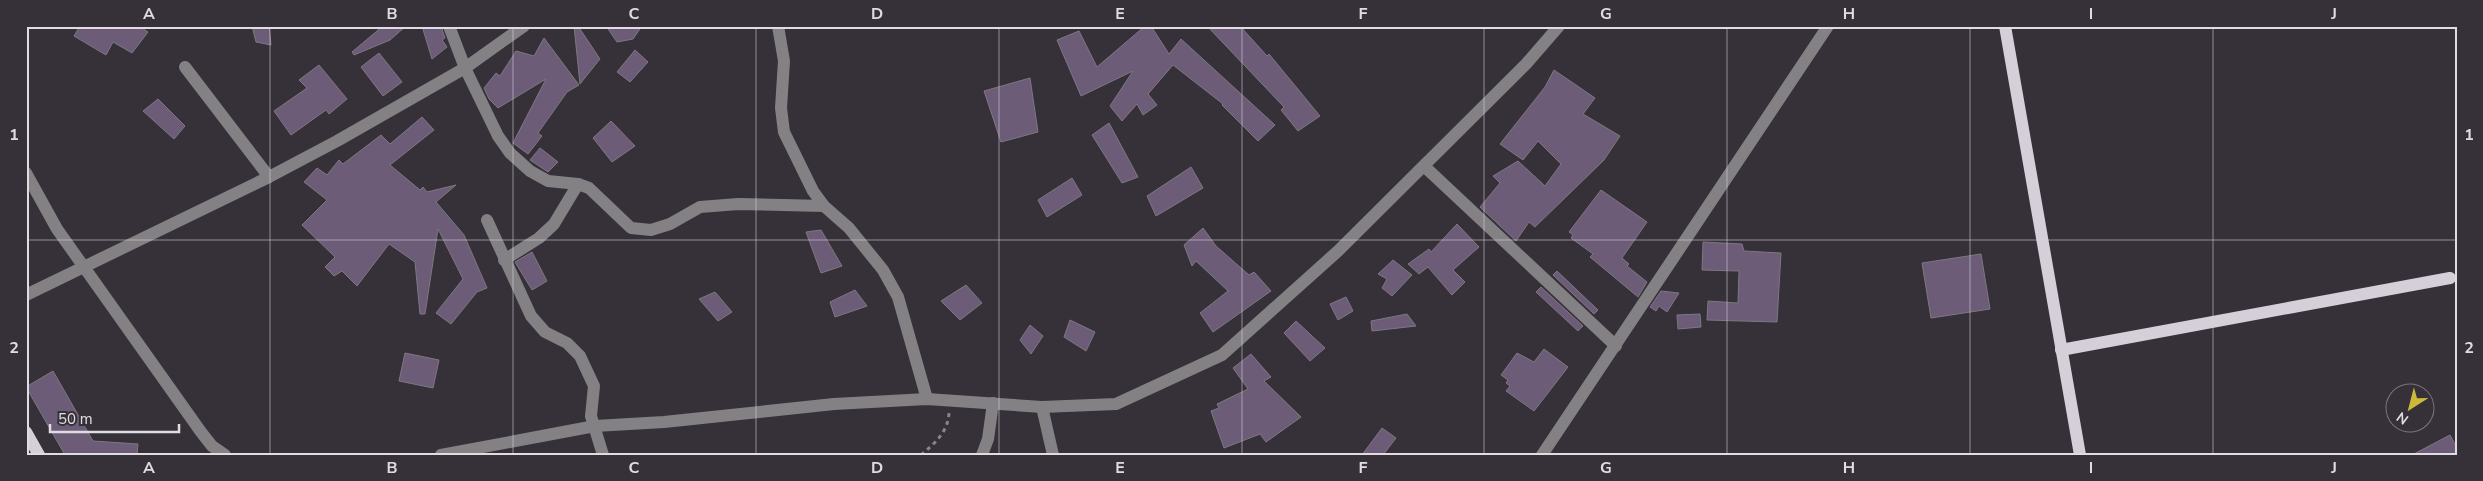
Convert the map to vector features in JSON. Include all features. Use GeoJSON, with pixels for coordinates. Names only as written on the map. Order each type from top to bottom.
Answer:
{"type":"FeatureCollection","features":[{"type":"Feature","properties":{"kind":"main road"},"geometry":{"type":"LineString","coordinates":[[2005,26],[2080,455]]}},
{"type":"Feature","properties":{"kind":"main road"},"geometry":{"type":"LineString","coordinates":[[2061,350],[2450,278]]}},
{"type":"Feature","properties":{"kind":"main road"},"geometry":{"type":"LineString","coordinates":[[26,432],[39,455]]}},
{"type":"Feature","properties":{"kind":"street"},"geometry":{"type":"LineString","coordinates":[[449,26],[465,68],[498,136],[510,153],[530,171],[548,181],[578,184],[589,188],[631,228],[651,230],[670,224],[700,207],[738,204],[824,206]]}},
{"type":"Feature","properties":{"kind":"street"},"geometry":{"type":"LineString","coordinates":[[26,295],[270,177],[465,68],[524,26]]}},
{"type":"Feature","properties":{"kind":"street"},"geometry":{"type":"LineString","coordinates":[[778,26],[784,61],[781,108],[784,132],[813,190],[824,206],[849,228],[883,270],[898,297],[927,399]]}},
{"type":"Feature","properties":{"kind":"street"},"geometry":{"type":"LineString","coordinates":[[442,455],[595,426],[664,422],[834,404],[927,399],[951,402],[1042,406],[1116,404],[1222,354],[1338,251],[1526,64],[1560,26]]}},
{"type":"Feature","properties":{"kind":"street"},"geometry":{"type":"LineString","coordinates":[[1542,455],[1828,26]]}},
{"type":"Feature","properties":{"kind":"street"},"geometry":{"type":"LineString","coordinates":[[185,67],[270,177]]}},
{"type":"Feature","properties":{"kind":"street"},"geometry":{"type":"LineString","coordinates":[[1424,166],[1616,346]]}},
{"type":"Feature","properties":{"kind":"street"},"geometry":{"type":"LineString","coordinates":[[26,173],[57,229],[212,451],[225,455]]}},
{"type":"Feature","properties":{"kind":"street"},"geometry":{"type":"LineString","coordinates":[[504,260],[539,238],[554,224],[578,184]]}},
{"type":"Feature","properties":{"kind":"street"},"geometry":{"type":"LineString","coordinates":[[487,220],[531,316],[545,332],[567,343],[580,356],[594,386],[591,416],[603,455]]}},
{"type":"Feature","properties":{"kind":"street"},"geometry":{"type":"LineString","coordinates":[[982,455],[988,439],[993,403]]}},
{"type":"Feature","properties":{"kind":"street"},"geometry":{"type":"LineString","coordinates":[[1042,406],[1053,455]]}},
{"type":"Feature","properties":{"kind":"path"},"geometry":{"type":"LineString","coordinates":[[921,455],[935,443],[948,425],[951,402]]}},
{"type":"Feature","properties":{"kind":"building"},"geometry":{"type":"Polygon","coordinates":[[[80,26],[139,26],[148,32],[132,53],[113,42],[106,55],[74,36],[80,26]]]}},
{"type":"Feature","properties":{"kind":"building"},"geometry":{"type":"Polygon","coordinates":[[[252,26],[269,26],[271,45],[256,42],[252,26]]]}},
{"type":"Feature","properties":{"kind":"building"},"geometry":{"type":"Polygon","coordinates":[[[383,26],[406,26],[390,40],[354,55],[352,52],[383,26]]]}},
{"type":"Feature","properties":{"kind":"building"},"geometry":{"type":"Polygon","coordinates":[[[422,26],[441,26],[445,38],[442,40],[447,47],[432,59],[422,26]]]}},
{"type":"Feature","properties":{"kind":"building"},"geometry":{"type":"Polygon","coordinates":[[[574,26],[578,26],[600,59],[580,84],[574,26]]]}},
{"type":"Feature","properties":{"kind":"building"},"geometry":{"type":"Polygon","coordinates":[[[606,26],[642,26],[633,39],[617,42],[606,26]]]}},
{"type":"Feature","properties":{"kind":"building"},"geometry":{"type":"Polygon","coordinates":[[[1145,26],[1151,26],[1169,54],[1181,39],[1275,125],[1258,141],[1223,104],[1173,65],[1148,94],[1157,105],[1143,115],[1137,104],[1122,121],[1110,106],[1133,71],[1081,96],[1057,40],[1079,31],[1097,67],[1145,26]]]}},
{"type":"Feature","properties":{"kind":"building"},"geometry":{"type":"Polygon","coordinates":[[[1207,26],[1240,26],[1267,56],[1269,54],[1320,116],[1298,131],[1281,110],[1284,107],[1207,26]]]}},
{"type":"Feature","properties":{"kind":"building"},"geometry":{"type":"Polygon","coordinates":[[[544,38],[579,85],[567,92],[538,133],[542,136],[528,154],[513,143],[546,79],[498,108],[489,99],[484,88],[496,73],[500,76],[516,51],[534,56],[544,38]]]}},
{"type":"Feature","properties":{"kind":"building"},"geometry":{"type":"Polygon","coordinates":[[[635,50],[648,62],[630,82],[617,72],[635,50]]]}},
{"type":"Feature","properties":{"kind":"building"},"geometry":{"type":"Polygon","coordinates":[[[379,53],[402,82],[383,96],[361,67],[379,53]]]}},
{"type":"Feature","properties":{"kind":"building"},"geometry":{"type":"Polygon","coordinates":[[[319,65],[347,99],[329,114],[326,110],[291,135],[274,111],[307,88],[299,80],[319,65]]]}},
{"type":"Feature","properties":{"kind":"building"},"geometry":{"type":"Polygon","coordinates":[[[1554,70],[1595,98],[1583,114],[1620,136],[1604,160],[1535,227],[1529,222],[1516,241],[1480,207],[1500,183],[1493,176],[1518,161],[1545,186],[1561,164],[1538,141],[1523,160],[1500,144],[1545,87],[1554,70]]]}},
{"type":"Feature","properties":{"kind":"building"},"geometry":{"type":"Polygon","coordinates":[[[1030,78],[1038,132],[1001,142],[984,91],[1030,78]]]}},
{"type":"Feature","properties":{"kind":"building"},"geometry":{"type":"Polygon","coordinates":[[[158,99],[185,126],[174,139],[143,111],[158,99]]]}},
{"type":"Feature","properties":{"kind":"building"},"geometry":{"type":"Polygon","coordinates":[[[422,117],[434,130],[390,165],[420,190],[423,187],[427,192],[456,185],[436,202],[464,235],[487,288],[477,292],[451,324],[436,313],[463,279],[438,229],[425,314],[420,314],[415,262],[389,244],[357,286],[342,271],[334,276],[325,267],[335,257],[302,225],[327,200],[304,182],[317,168],[327,175],[339,160],[343,164],[381,135],[390,144],[422,117]]]}},
{"type":"Feature","properties":{"kind":"building"},"geometry":{"type":"Polygon","coordinates":[[[611,121],[635,146],[612,162],[593,138],[611,121]]]}},
{"type":"Feature","properties":{"kind":"building"},"geometry":{"type":"Polygon","coordinates":[[[1109,123],[1138,177],[1122,183],[1092,135],[1109,123]]]}},
{"type":"Feature","properties":{"kind":"building"},"geometry":{"type":"Polygon","coordinates":[[[540,148],[558,162],[548,172],[530,160],[540,148]]]}},
{"type":"Feature","properties":{"kind":"building"},"geometry":{"type":"Polygon","coordinates":[[[1191,167],[1203,188],[1156,216],[1147,196],[1191,167]]]}},
{"type":"Feature","properties":{"kind":"building"},"geometry":{"type":"Polygon","coordinates":[[[1072,178],[1082,195],[1047,217],[1038,200],[1072,178]]]}},
{"type":"Feature","properties":{"kind":"building"},"geometry":{"type":"Polygon","coordinates":[[[1601,190],[1647,222],[1622,258],[1629,264],[1627,266],[1647,282],[1638,297],[1590,257],[1593,254],[1571,238],[1573,235],[1569,232],[1601,190]]]}},
{"type":"Feature","properties":{"kind":"building"},"geometry":{"type":"Polygon","coordinates":[[[1457,224],[1479,247],[1453,270],[1465,282],[1452,295],[1428,267],[1419,274],[1408,264],[1429,249],[1431,252],[1457,224]]]}},
{"type":"Feature","properties":{"kind":"building"},"geometry":{"type":"Polygon","coordinates":[[[1203,228],[1216,246],[1249,275],[1254,272],[1271,291],[1213,332],[1200,313],[1228,291],[1196,261],[1192,266],[1184,245],[1203,228]]]}},
{"type":"Feature","properties":{"kind":"building"},"geometry":{"type":"Polygon","coordinates":[[[821,230],[842,266],[821,273],[806,232],[821,230]]]}},
{"type":"Feature","properties":{"kind":"building"},"geometry":{"type":"Polygon","coordinates":[[[1703,242],[1742,244],[1744,251],[1781,253],[1777,322],[1707,320],[1708,301],[1738,303],[1739,271],[1702,270],[1703,242]]]}},
{"type":"Feature","properties":{"kind":"building"},"geometry":{"type":"Polygon","coordinates":[[[532,252],[547,281],[532,290],[515,262],[532,252]]]}},
{"type":"Feature","properties":{"kind":"building"},"geometry":{"type":"Polygon","coordinates":[[[1981,254],[1990,309],[1931,318],[1922,263],[1981,254]]]}},
{"type":"Feature","properties":{"kind":"building"},"geometry":{"type":"Polygon","coordinates":[[[1393,260],[1412,275],[1392,296],[1382,288],[1387,279],[1378,274],[1393,260]]]}},
{"type":"Feature","properties":{"kind":"building"},"geometry":{"type":"Polygon","coordinates":[[[1557,271],[1598,310],[1594,314],[1553,275],[1557,271]]]}},
{"type":"Feature","properties":{"kind":"building"},"geometry":{"type":"Polygon","coordinates":[[[966,285],[982,303],[960,320],[941,301],[966,285]]]}},
{"type":"Feature","properties":{"kind":"building"},"geometry":{"type":"Polygon","coordinates":[[[1541,287],[1583,326],[1578,331],[1536,292],[1541,287]]]}},
{"type":"Feature","properties":{"kind":"building"},"geometry":{"type":"Polygon","coordinates":[[[855,290],[867,306],[835,317],[830,302],[855,290]]]}},
{"type":"Feature","properties":{"kind":"building"},"geometry":{"type":"Polygon","coordinates":[[[1661,291],[1679,293],[1667,312],[1659,306],[1656,311],[1650,307],[1661,291]]]}},
{"type":"Feature","properties":{"kind":"building"},"geometry":{"type":"Polygon","coordinates":[[[715,292],[732,312],[718,321],[699,299],[715,292]]]}},
{"type":"Feature","properties":{"kind":"building"},"geometry":{"type":"Polygon","coordinates":[[[1346,297],[1353,311],[1338,320],[1330,304],[1346,297]]]}},
{"type":"Feature","properties":{"kind":"building"},"geometry":{"type":"Polygon","coordinates":[[[1407,314],[1416,326],[1372,331],[1371,321],[1407,314]]]}},
{"type":"Feature","properties":{"kind":"building"},"geometry":{"type":"Polygon","coordinates":[[[1700,314],[1701,327],[1678,329],[1677,315],[1700,314]]]}},
{"type":"Feature","properties":{"kind":"building"},"geometry":{"type":"Polygon","coordinates":[[[1070,320],[1095,332],[1086,351],[1064,337],[1070,320]]]}},
{"type":"Feature","properties":{"kind":"building"},"geometry":{"type":"Polygon","coordinates":[[[1296,321],[1325,348],[1310,361],[1284,333],[1296,321]]]}},
{"type":"Feature","properties":{"kind":"building"},"geometry":{"type":"Polygon","coordinates":[[[1030,325],[1043,336],[1031,354],[1020,340],[1030,325]]]}},
{"type":"Feature","properties":{"kind":"building"},"geometry":{"type":"Polygon","coordinates":[[[1544,349],[1568,367],[1534,411],[1506,391],[1510,386],[1506,383],[1508,380],[1501,375],[1517,353],[1534,362],[1544,349]]]}},
{"type":"Feature","properties":{"kind":"building"},"geometry":{"type":"Polygon","coordinates":[[[405,353],[439,360],[433,388],[399,381],[405,353]]]}},
{"type":"Feature","properties":{"kind":"building"},"geometry":{"type":"Polygon","coordinates":[[[1251,354],[1271,377],[1264,381],[1301,417],[1266,442],[1260,434],[1224,448],[1211,411],[1219,408],[1217,404],[1248,389],[1233,368],[1251,354]]]}},
{"type":"Feature","properties":{"kind":"building"},"geometry":{"type":"Polygon","coordinates":[[[53,371],[93,441],[138,444],[137,455],[65,455],[26,387],[53,371]]]}},
{"type":"Feature","properties":{"kind":"building"},"geometry":{"type":"Polygon","coordinates":[[[1382,428],[1396,438],[1383,455],[1362,455],[1382,428]]]}},
{"type":"Feature","properties":{"kind":"building"},"geometry":{"type":"Polygon","coordinates":[[[2450,435],[2457,448],[2457,455],[2412,455],[2450,435]]]}}]}
